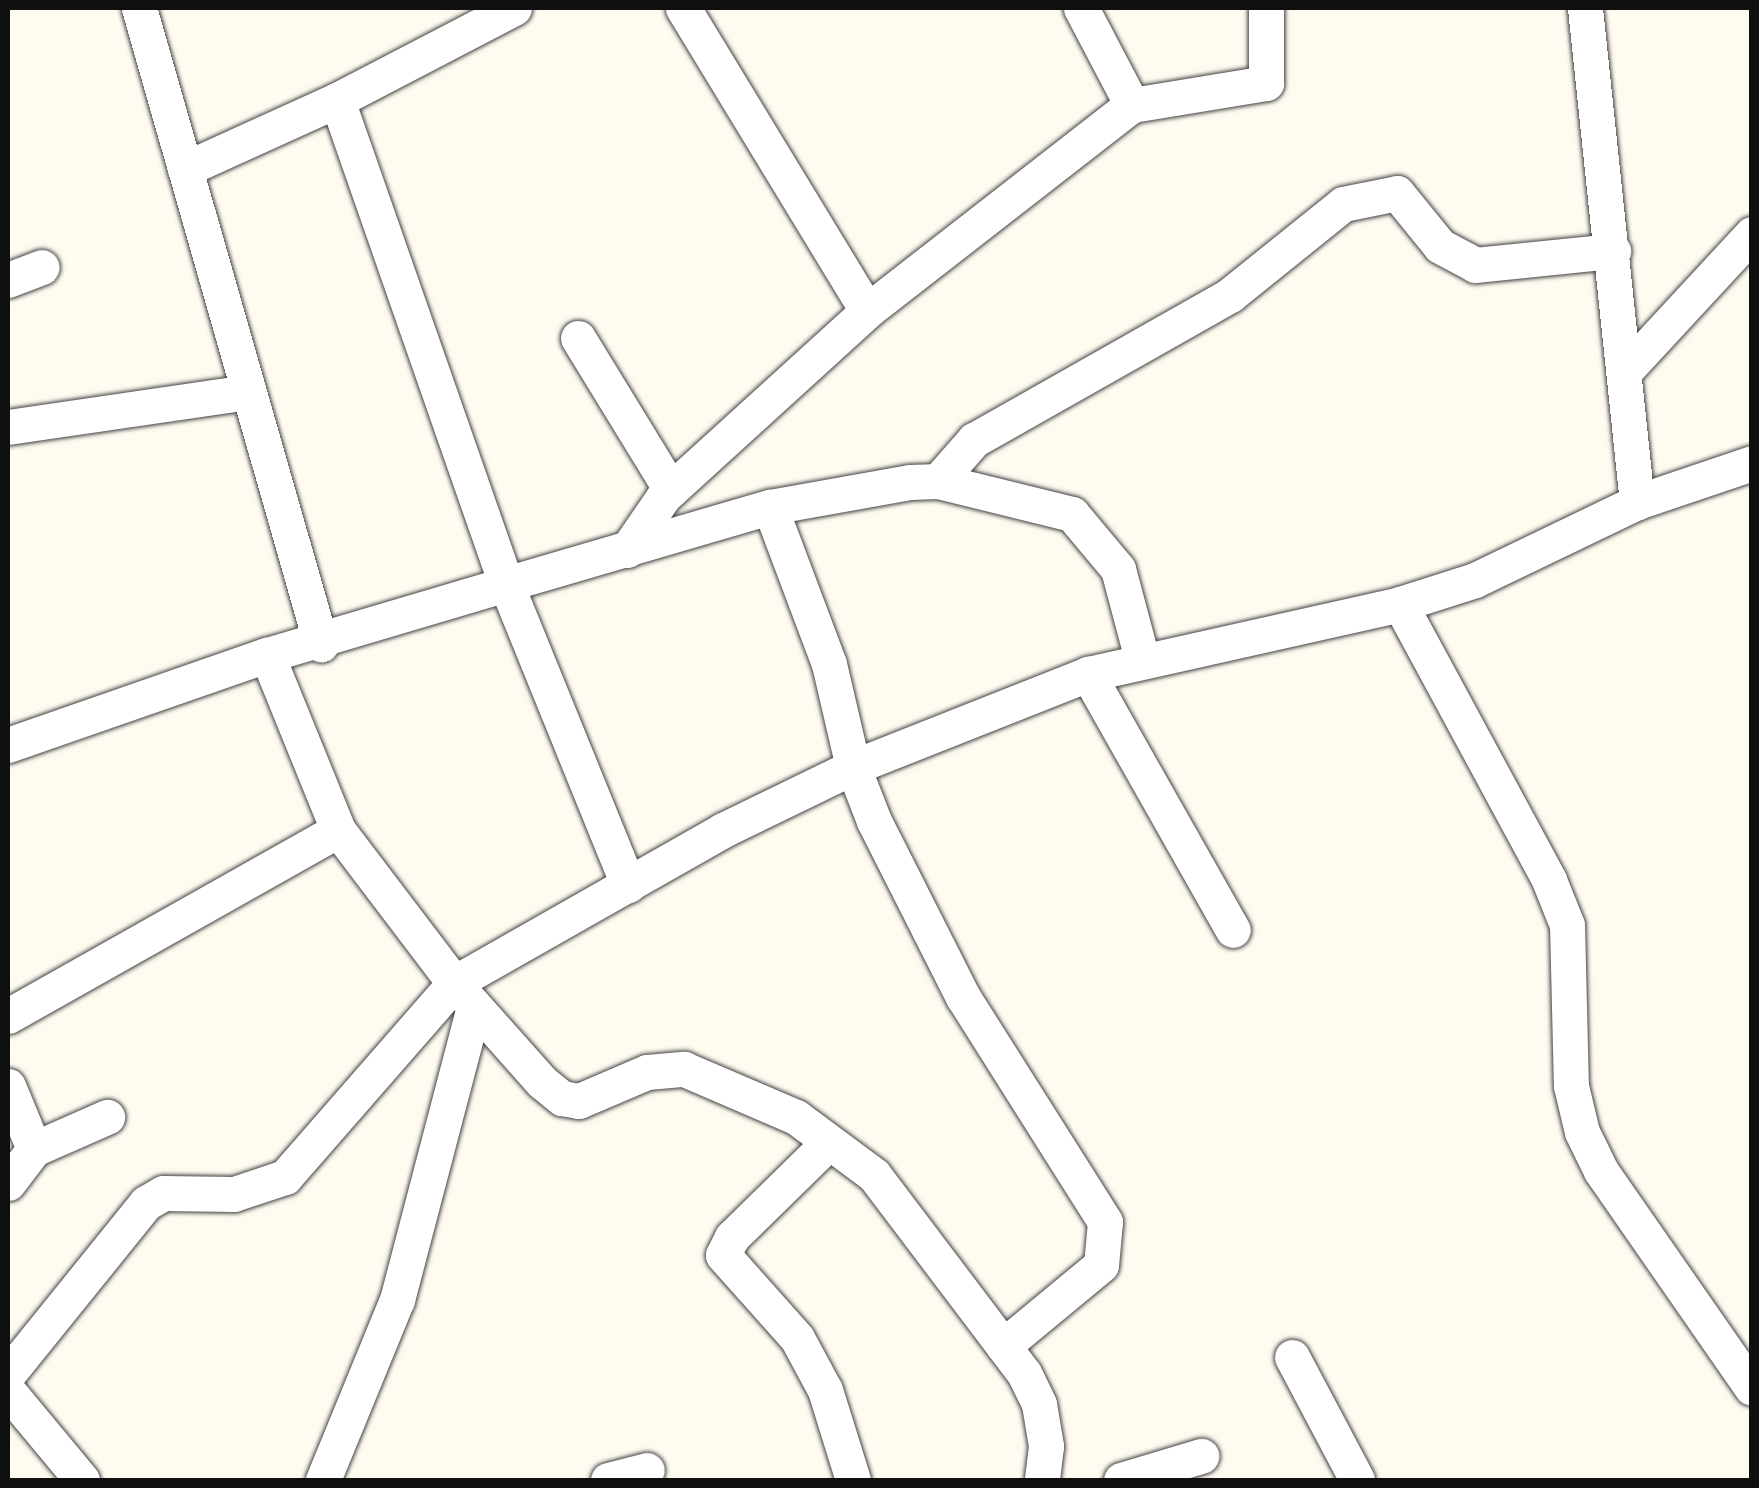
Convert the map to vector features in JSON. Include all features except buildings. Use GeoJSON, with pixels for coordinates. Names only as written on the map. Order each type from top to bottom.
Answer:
{"type":"FeatureCollection","features":[{"type":"Feature","properties":{"kind":"street"},"geometry":{"type":"LineString","coordinates":[[139,8],[321,644]]}},
{"type":"Feature","properties":{"kind":"street"},"geometry":{"type":"LineString","coordinates":[[185,170],[337,100],[514,8]]}},
{"type":"Feature","properties":{"kind":"street"},"geometry":{"type":"LineString","coordinates":[[682,8],[868,311]]}},
{"type":"Feature","properties":{"kind":"street"},"geometry":{"type":"LineString","coordinates":[[1081,8],[1132,106]]}},
{"type":"Feature","properties":{"kind":"street"},"geometry":{"type":"LineString","coordinates":[[627,550],[644,518],[671,490],[868,311],[1132,106],[1266,82],[1266,8]]}},
{"type":"Feature","properties":{"kind":"street"},"geometry":{"type":"LineString","coordinates":[[1585,8],[1637,502]]}},
{"type":"Feature","properties":{"kind":"street"},"geometry":{"type":"LineString","coordinates":[[337,100],[506,584],[628,885]]}},
{"type":"Feature","properties":{"kind":"street"},"geometry":{"type":"LineString","coordinates":[[938,482],[974,440],[1230,295],[1343,204],[1396,193],[1440,246],[1475,266],[1613,251]]}},
{"type":"Feature","properties":{"kind":"street"},"geometry":{"type":"LineString","coordinates":[[1624,372],[1752,234]]}},
{"type":"Feature","properties":{"kind":"street"},"geometry":{"type":"LineString","coordinates":[[8,280],[42,267]]}},
{"type":"Feature","properties":{"kind":"street"},"geometry":{"type":"LineString","coordinates":[[578,338],[671,490]]}},
{"type":"Feature","properties":{"kind":"street"},"geometry":{"type":"LineString","coordinates":[[8,426],[248,392]]}},
{"type":"Feature","properties":{"kind":"street"},"geometry":{"type":"LineString","coordinates":[[8,1374],[146,1203],[174,1192],[234,1194],[285,1177],[464,995],[628,885],[853,767],[1088,674],[1400,604],[1474,580],[1637,502],[1752,463]]}},
{"type":"Feature","properties":{"kind":"street"},"geometry":{"type":"LineString","coordinates":[[8,745],[267,655],[321,644],[506,584],[770,507],[938,482],[1072,514],[1118,569],[1142,659]]}},
{"type":"Feature","properties":{"kind":"street"},"geometry":{"type":"LineString","coordinates":[[770,507],[829,664],[853,767],[963,997],[1105,1222],[1101,1265],[1003,1346]]}},
{"type":"Feature","properties":{"kind":"street"},"geometry":{"type":"LineString","coordinates":[[1400,604],[1549,880],[1566,926],[1571,1086],[1582,1132],[1601,1172],[1752,1388]]}},
{"type":"Feature","properties":{"kind":"street"},"geometry":{"type":"LineString","coordinates":[[267,655],[338,830],[464,995],[562,1098],[579,1101],[647,1072],[684,1068],[766,1101],[874,1174],[1003,1346],[1039,1404],[1046,1446],[1042,1480]]}},
{"type":"Feature","properties":{"kind":"street"},"geometry":{"type":"LineString","coordinates":[[1088,674],[1233,930]]}},
{"type":"Feature","properties":{"kind":"street"},"geometry":{"type":"LineString","coordinates":[[8,1016],[338,830]]}},
{"type":"Feature","properties":{"kind":"street"},"geometry":{"type":"LineString","coordinates":[[323,1480],[397,1300],[464,995]]}},
{"type":"Feature","properties":{"kind":"street"},"geometry":{"type":"LineString","coordinates":[[8,1086],[34,1149]]}},
{"type":"Feature","properties":{"kind":"street"},"geometry":{"type":"LineString","coordinates":[[8,1184],[34,1149],[107,1117]]}},
{"type":"Feature","properties":{"kind":"street"},"geometry":{"type":"LineString","coordinates":[[829,1142],[732,1237],[723,1255],[797,1338],[825,1390],[853,1480]]}},
{"type":"Feature","properties":{"kind":"street"},"geometry":{"type":"LineString","coordinates":[[1292,1357],[1357,1480]]}},
{"type":"Feature","properties":{"kind":"street"},"geometry":{"type":"LineString","coordinates":[[8,1391],[82,1480]]}},
{"type":"Feature","properties":{"kind":"street"},"geometry":{"type":"LineString","coordinates":[[1121,1480],[1202,1456]]}},
{"type":"Feature","properties":{"kind":"street"},"geometry":{"type":"LineString","coordinates":[[608,1480],[647,1470]]}}]}
